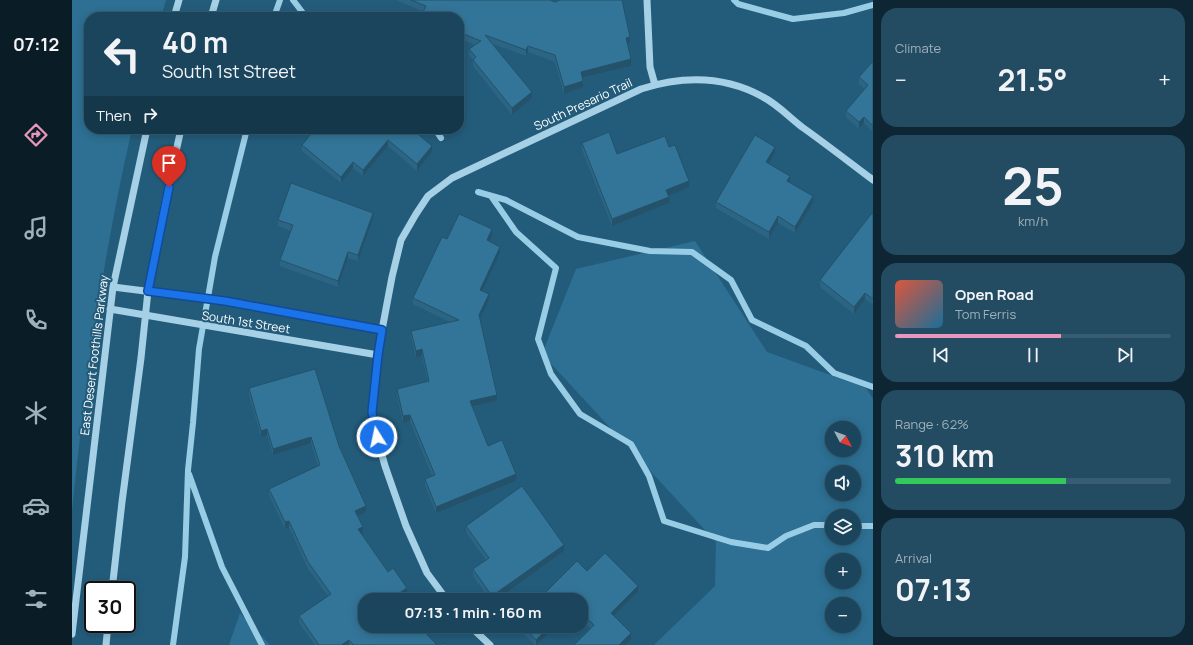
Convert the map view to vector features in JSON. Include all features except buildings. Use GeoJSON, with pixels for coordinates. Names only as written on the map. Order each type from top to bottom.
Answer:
{"type":"FeatureCollection","features":[{"type":"Feature","properties":{"kind":"street"},"geometry":{"type":"LineString","coordinates":[[175,12],[179,0]]}},
{"type":"Feature","properties":{"kind":"street"},"geometry":{"type":"LineString","coordinates":[[212,12],[216,0]]}},
{"type":"Feature","properties":{"kind":"street"},"geometry":{"type":"LineString","coordinates":[[647,0],[650,67],[654,85]]}},
{"type":"Feature","properties":{"kind":"street","name":"South Presario Trail"},"geometry":{"type":"LineString","coordinates":[[382,330],[401,240],[428,196],[452,178],[641,89],[654,85],[681,80],[700,79],[730,83],[763,97],[873,180]]}},
{"type":"Feature","properties":{"kind":"street","name":"East Desert Foothills Parkway"},"geometry":{"type":"LineString","coordinates":[[72,634],[113,287],[146,134]]}},
{"type":"Feature","properties":{"kind":"street"},"geometry":{"type":"LineString","coordinates":[[113,581],[148,291],[165,201],[180,134]]}},
{"type":"Feature","properties":{"kind":"street","name":"South 1st Street"},"geometry":{"type":"LineString","coordinates":[[113,287],[225,301],[382,330]]}},
{"type":"Feature","properties":{"kind":"street","name":"South 1st Street"},"geometry":{"type":"LineString","coordinates":[[110,309],[378,355]]}},
{"type":"Feature","properties":{"kind":"street"},"geometry":{"type":"LineString","coordinates":[[382,330],[372,412],[379,444],[406,526],[427,573],[442,593]]}},
{"type":"Feature","properties":{"kind":"street"},"geometry":{"type":"LineString","coordinates":[[106,645],[107,633]]}},
{"type":"Feature","properties":{"kind":"street"},"geometry":{"type":"LineString","coordinates":[[477,633],[490,645]]}},
{"type":"Feature","properties":{"kind":"shaded area"},"geometry":{"type":"Polygon","coordinates":[[[72,0],[166,0],[162,12],[84,12],[84,134],[131,134],[112,224],[96,319],[72,511],[72,0]]]}},
{"type":"Feature","properties":{"kind":"shaded area"},"geometry":{"type":"Polygon","coordinates":[[[695,241],[767,352],[866,388],[873,399],[873,645],[654,645],[715,586],[716,542],[542,354],[576,269],[695,241]]]}},
{"type":"Feature","properties":{"kind":"shaded area"},"geometry":{"type":"Polygon","coordinates":[[[240,613],[270,645],[229,645],[240,613]]]}},
{"type":"Feature","properties":{"kind":"waterway"},"geometry":{"type":"LineString","coordinates":[[276,12],[280,0]]}},
{"type":"Feature","properties":{"kind":"waterway"},"geometry":{"type":"LineString","coordinates":[[293,0],[302,12]]}},
{"type":"Feature","properties":{"kind":"waterway"},"geometry":{"type":"LineString","coordinates":[[734,0],[738,4],[793,19],[844,13],[873,5]]}},
{"type":"Feature","properties":{"kind":"waterway"},"geometry":{"type":"LineString","coordinates":[[173,645],[185,557],[188,470],[199,349],[215,257],[246,134]]}},
{"type":"Feature","properties":{"kind":"waterway"},"geometry":{"type":"LineString","coordinates":[[438,134],[441,138]]}},
{"type":"Feature","properties":{"kind":"waterway"},"geometry":{"type":"LineString","coordinates":[[478,192],[506,200],[578,237],[650,251],[692,252],[731,280],[752,320],[806,346],[834,373],[873,387]]}},
{"type":"Feature","properties":{"kind":"waterway"},"geometry":{"type":"LineString","coordinates":[[491,196],[516,232],[556,268],[538,339],[551,374],[580,414],[631,444],[649,476],[664,521],[731,542],[768,548],[786,536],[814,525],[825,525]]}},
{"type":"Feature","properties":{"kind":"waterway"},"geometry":{"type":"LineString","coordinates":[[189,474],[222,567],[262,645]]}},
{"type":"Feature","properties":{"kind":"waterway"},"geometry":{"type":"LineString","coordinates":[[861,526],[873,526]]}},
{"type":"Feature","properties":{"kind":"route"},"geometry":{"type":"LineString","coordinates":[[169,187],[148,291],[225,301],[382,330],[372,412],[377,437]]}}]}
